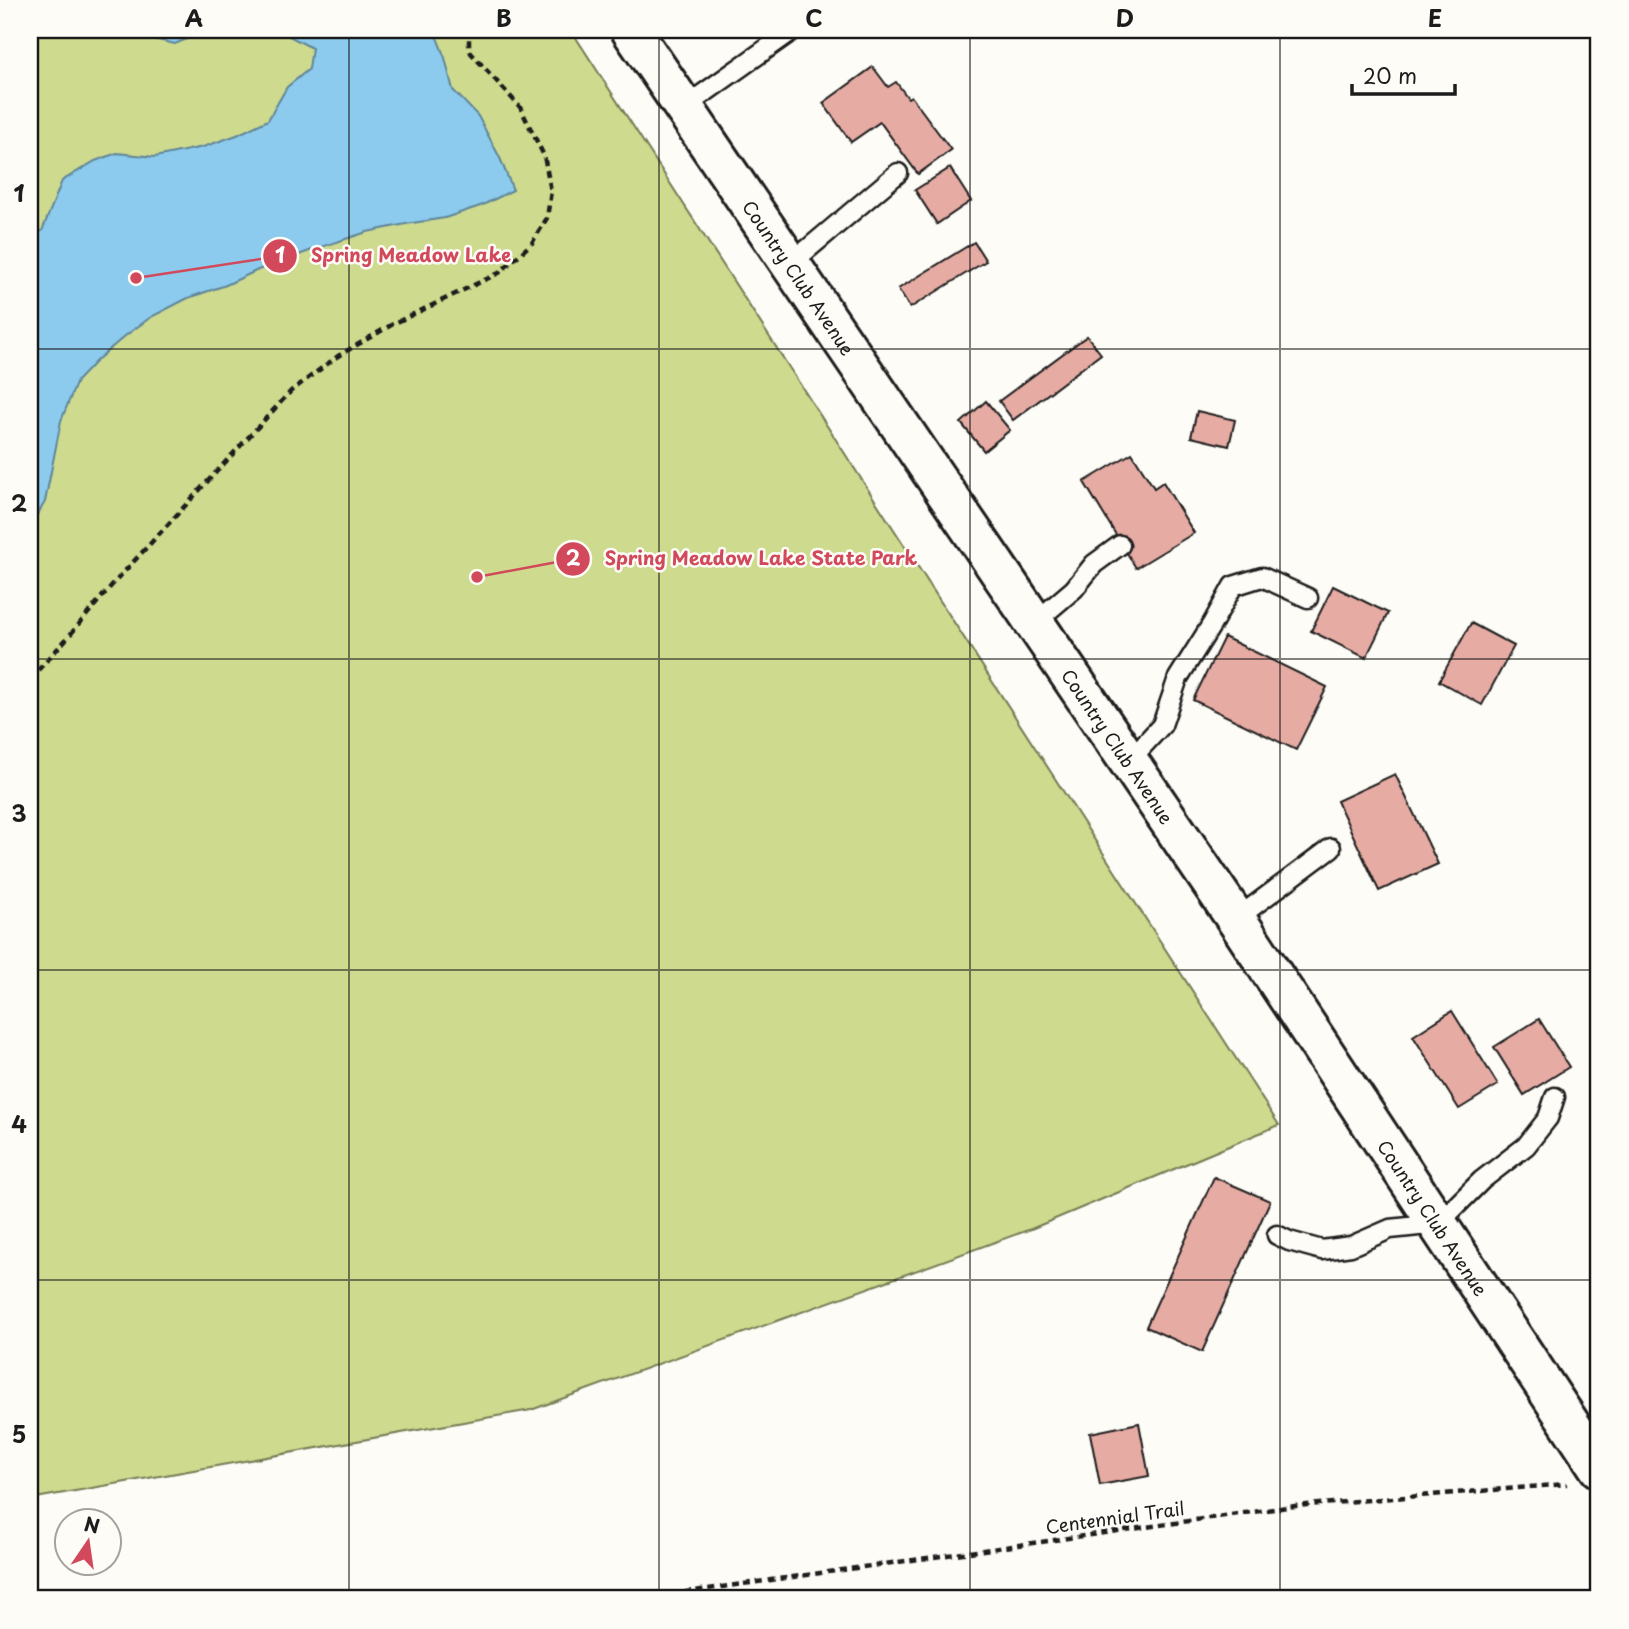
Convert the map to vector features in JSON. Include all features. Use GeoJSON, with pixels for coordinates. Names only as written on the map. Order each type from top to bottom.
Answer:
{"type":"FeatureCollection","features":[{"type":"Feature","properties":{"kind":"street","name":"Country Club Avenue"},"geometry":{"type":"LineString","coordinates":[[631,30],[1236,919],[1438,1224],[1587,1476]]}},
{"type":"Feature","properties":{"kind":"lane"},"geometry":{"type":"LineString","coordinates":[[683,108],[793,30]]}},
{"type":"Feature","properties":{"kind":"lane"},"geometry":{"type":"LineString","coordinates":[[790,264],[898,173]]}},
{"type":"Feature","properties":{"kind":"lane"},"geometry":{"type":"LineString","coordinates":[[1034,622],[1074,589],[1094,564],[1120,545]]}},
{"type":"Feature","properties":{"kind":"lane"},"geometry":{"type":"LineString","coordinates":[[1128,762],[1162,725],[1178,678],[1233,586],[1262,577],[1308,598]]}},
{"type":"Feature","properties":{"kind":"lane"},"geometry":{"type":"LineString","coordinates":[[1236,919],[1331,848]]}},
{"type":"Feature","properties":{"kind":"lane"},"geometry":{"type":"LineString","coordinates":[[1277,1235],[1322,1250],[1351,1246],[1390,1228],[1438,1224],[1482,1181],[1526,1146],[1548,1118],[1555,1097]]}},
{"type":"Feature","properties":{"kind":"path"},"geometry":{"type":"LineString","coordinates":[[30,679],[112,585],[291,391],[338,356],[393,324],[499,273],[532,243],[547,218],[551,191],[544,156],[520,107],[471,53],[469,30]]}},
{"type":"Feature","properties":{"kind":"path","name":"Centennial Trail"},"geometry":{"type":"LineString","coordinates":[[637,1599],[1295,1506],[1587,1476]]}},
{"type":"Feature","properties":{"kind":"green space"},"geometry":{"type":"Polygon","coordinates":[[[30,30],[571,30],[1279,1125],[1031,1229],[531,1410],[30,1499],[30,30]]]}},
{"type":"Feature","properties":{"kind":"water"},"geometry":{"type":"Polygon","coordinates":[[[98,30],[208,30],[175,44],[98,30]]]}},
{"type":"Feature","properties":{"kind":"water"},"geometry":{"type":"Polygon","coordinates":[[[274,30],[434,30],[453,90],[478,116],[513,190],[483,205],[445,218],[367,232],[315,249],[188,298],[151,317],[97,360],[77,381],[61,421],[45,502],[30,527],[30,235],[42,231],[62,181],[95,161],[117,153],[155,157],[203,147],[268,120],[287,87],[309,69],[312,48],[274,30]]]}},
{"type":"Feature","properties":{"kind":"building"},"geometry":{"type":"Polygon","coordinates":[[[873,67],[888,87],[896,82],[908,98],[911,96],[951,150],[918,174],[880,122],[851,142],[823,103],[873,67]]]}},
{"type":"Feature","properties":{"kind":"building"},"geometry":{"type":"Polygon","coordinates":[[[950,168],[971,201],[937,224],[915,190],[950,168]]]}},
{"type":"Feature","properties":{"kind":"building"},"geometry":{"type":"Polygon","coordinates":[[[974,242],[986,261],[910,308],[898,289],[974,242]]]}},
{"type":"Feature","properties":{"kind":"building"},"geometry":{"type":"Polygon","coordinates":[[[1087,336],[1101,354],[1013,420],[999,401],[1087,336]]]}},
{"type":"Feature","properties":{"kind":"building"},"geometry":{"type":"Polygon","coordinates":[[[986,401],[1010,430],[984,451],[961,423],[986,401]]]}},
{"type":"Feature","properties":{"kind":"building"},"geometry":{"type":"Polygon","coordinates":[[[1197,411],[1235,420],[1229,446],[1191,437],[1197,411]]]}},
{"type":"Feature","properties":{"kind":"building"},"geometry":{"type":"Polygon","coordinates":[[[1132,453],[1154,488],[1163,482],[1194,533],[1136,568],[1084,482],[1132,453]]]}},
{"type":"Feature","properties":{"kind":"building"},"geometry":{"type":"Polygon","coordinates":[[[1333,586],[1388,613],[1366,658],[1311,631],[1333,586]]]}},
{"type":"Feature","properties":{"kind":"building"},"geometry":{"type":"Polygon","coordinates":[[[1471,623],[1514,646],[1482,705],[1439,681],[1471,623]]]}},
{"type":"Feature","properties":{"kind":"building"},"geometry":{"type":"Polygon","coordinates":[[[1224,637],[1327,687],[1296,750],[1193,700],[1224,637]]]}},
{"type":"Feature","properties":{"kind":"building"},"geometry":{"type":"Polygon","coordinates":[[[1395,774],[1438,864],[1379,891],[1337,801],[1395,774]]]}},
{"type":"Feature","properties":{"kind":"building"},"geometry":{"type":"Polygon","coordinates":[[[1452,1011],[1498,1085],[1459,1109],[1413,1036],[1452,1011]]]}},
{"type":"Feature","properties":{"kind":"building"},"geometry":{"type":"Polygon","coordinates":[[[1539,1019],[1569,1067],[1524,1095],[1494,1047],[1539,1019]]]}},
{"type":"Feature","properties":{"kind":"building"},"geometry":{"type":"Polygon","coordinates":[[[1214,1177],[1270,1201],[1202,1352],[1146,1327],[1214,1177]]]}},
{"type":"Feature","properties":{"kind":"building"},"geometry":{"type":"Polygon","coordinates":[[[1139,1423],[1149,1476],[1100,1485],[1090,1433],[1139,1423]]]}},
{"type":"Feature","properties":{"kind":"place","name":"Spring Meadow Lake"},"geometry":{"type":"Point","coordinates":[136,278]}},
{"type":"Feature","properties":{"kind":"place","name":"Spring Meadow Lake State Park"},"geometry":{"type":"Point","coordinates":[477,577]}}]}
